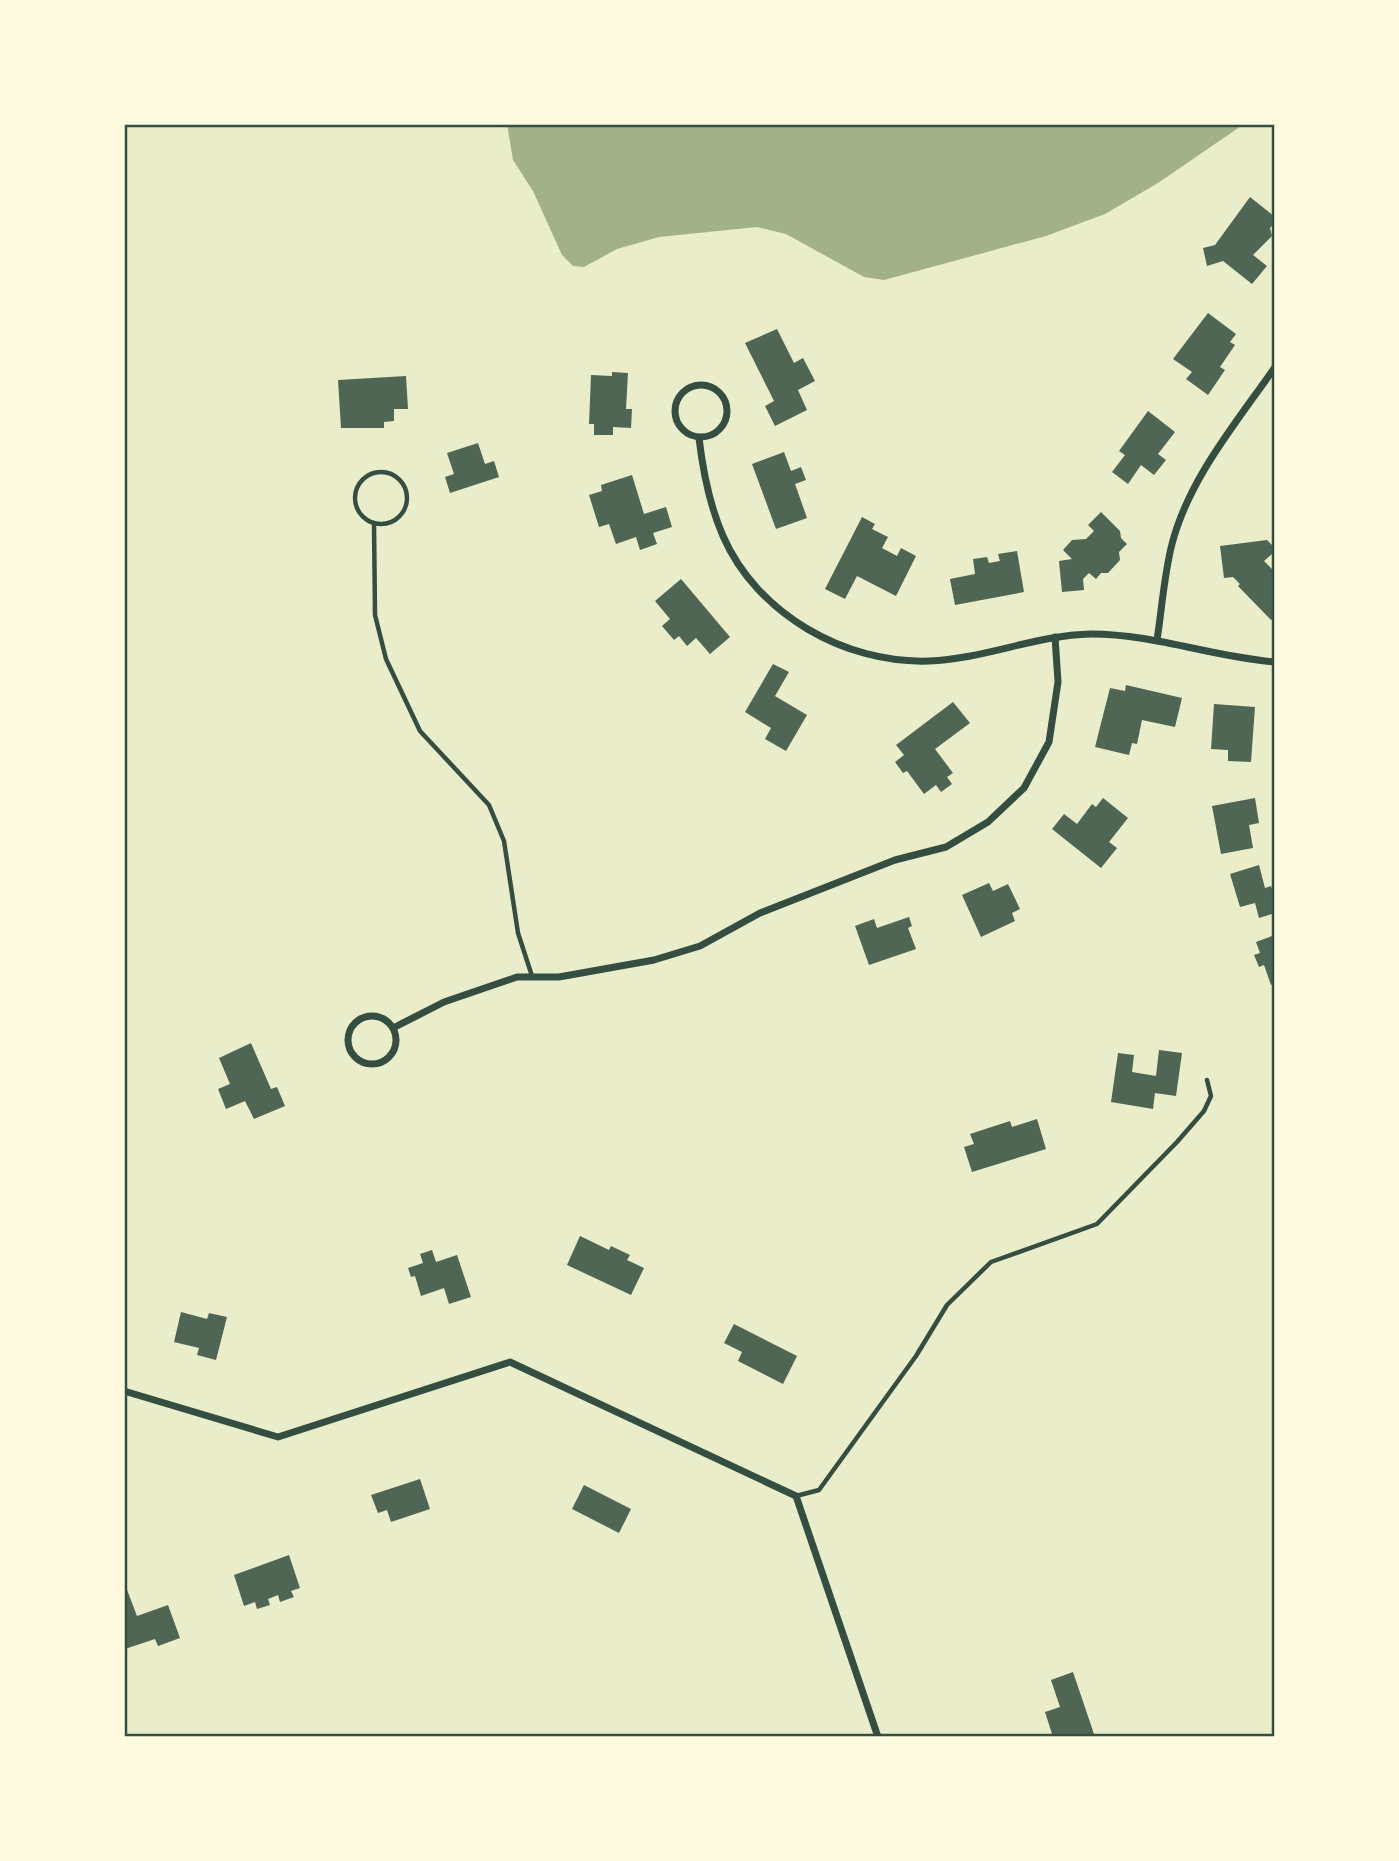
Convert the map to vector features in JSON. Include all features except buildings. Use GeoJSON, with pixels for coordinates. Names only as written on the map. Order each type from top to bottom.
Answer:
{"type":"FeatureCollection","features":[{"type":"Feature","properties":{"kind":"street"},"geometry":{"type":"LineString","coordinates":[[1157,640],[1172,544],[1187,502],[1209,461],[1275,367]]}},
{"type":"Feature","properties":{"kind":"street"},"geometry":{"type":"LineString","coordinates":[[704,385],[719,393],[724,400],[726,418],[716,433],[699,438],[683,432],[674,409],[676,401],[688,388],[704,385]]}},
{"type":"Feature","properties":{"kind":"street"},"geometry":{"type":"LineString","coordinates":[[699,438],[703,471],[712,505],[724,538],[737,560],[760,590],[785,615],[831,643],[867,653],[928,661],[975,655],[1055,637],[1125,635],[1212,653],[1275,662]]}},
{"type":"Feature","properties":{"kind":"street"},"geometry":{"type":"LineString","coordinates":[[393,1028],[444,1002],[517,977],[559,977],[654,961],[700,946],[760,913],[895,860],[946,847],[988,822],[1024,788],[1049,742],[1058,682],[1055,637]]}},
{"type":"Feature","properties":{"kind":"street"},"geometry":{"type":"LineString","coordinates":[[374,1016],[388,1022],[393,1028],[396,1036],[394,1052],[382,1063],[365,1064],[352,1054],[349,1032],[359,1020],[374,1016]]}},
{"type":"Feature","properties":{"kind":"street"},"geometry":{"type":"LineString","coordinates":[[124,1391],[278,1437],[510,1362],[796,1496],[878,1737]]}},
{"type":"Feature","properties":{"kind":"lane"},"geometry":{"type":"LineString","coordinates":[[383,472],[398,478],[404,485],[407,502],[399,517],[383,523],[374,523],[360,513],[355,498],[356,489],[367,476],[383,472]]}},
{"type":"Feature","properties":{"kind":"lane"},"geometry":{"type":"LineString","coordinates":[[374,523],[375,615],[386,659],[420,731],[489,805],[504,841],[518,933],[532,977]]}},
{"type":"Feature","properties":{"kind":"lane"},"geometry":{"type":"LineString","coordinates":[[796,1496],[819,1490],[909,1367],[947,1305],[991,1262],[1097,1223],[1204,1111],[1211,1096],[1207,1080]]}},
{"type":"Feature","properties":{"kind":"shaded area"},"geometry":{"type":"Polygon","coordinates":[[[507,124],[1244,124],[1158,183],[1105,214],[1046,236],[884,280],[864,277],[786,234],[757,227],[659,237],[617,249],[584,267],[573,266],[562,255],[533,191],[513,160],[507,124]]]}}]}
